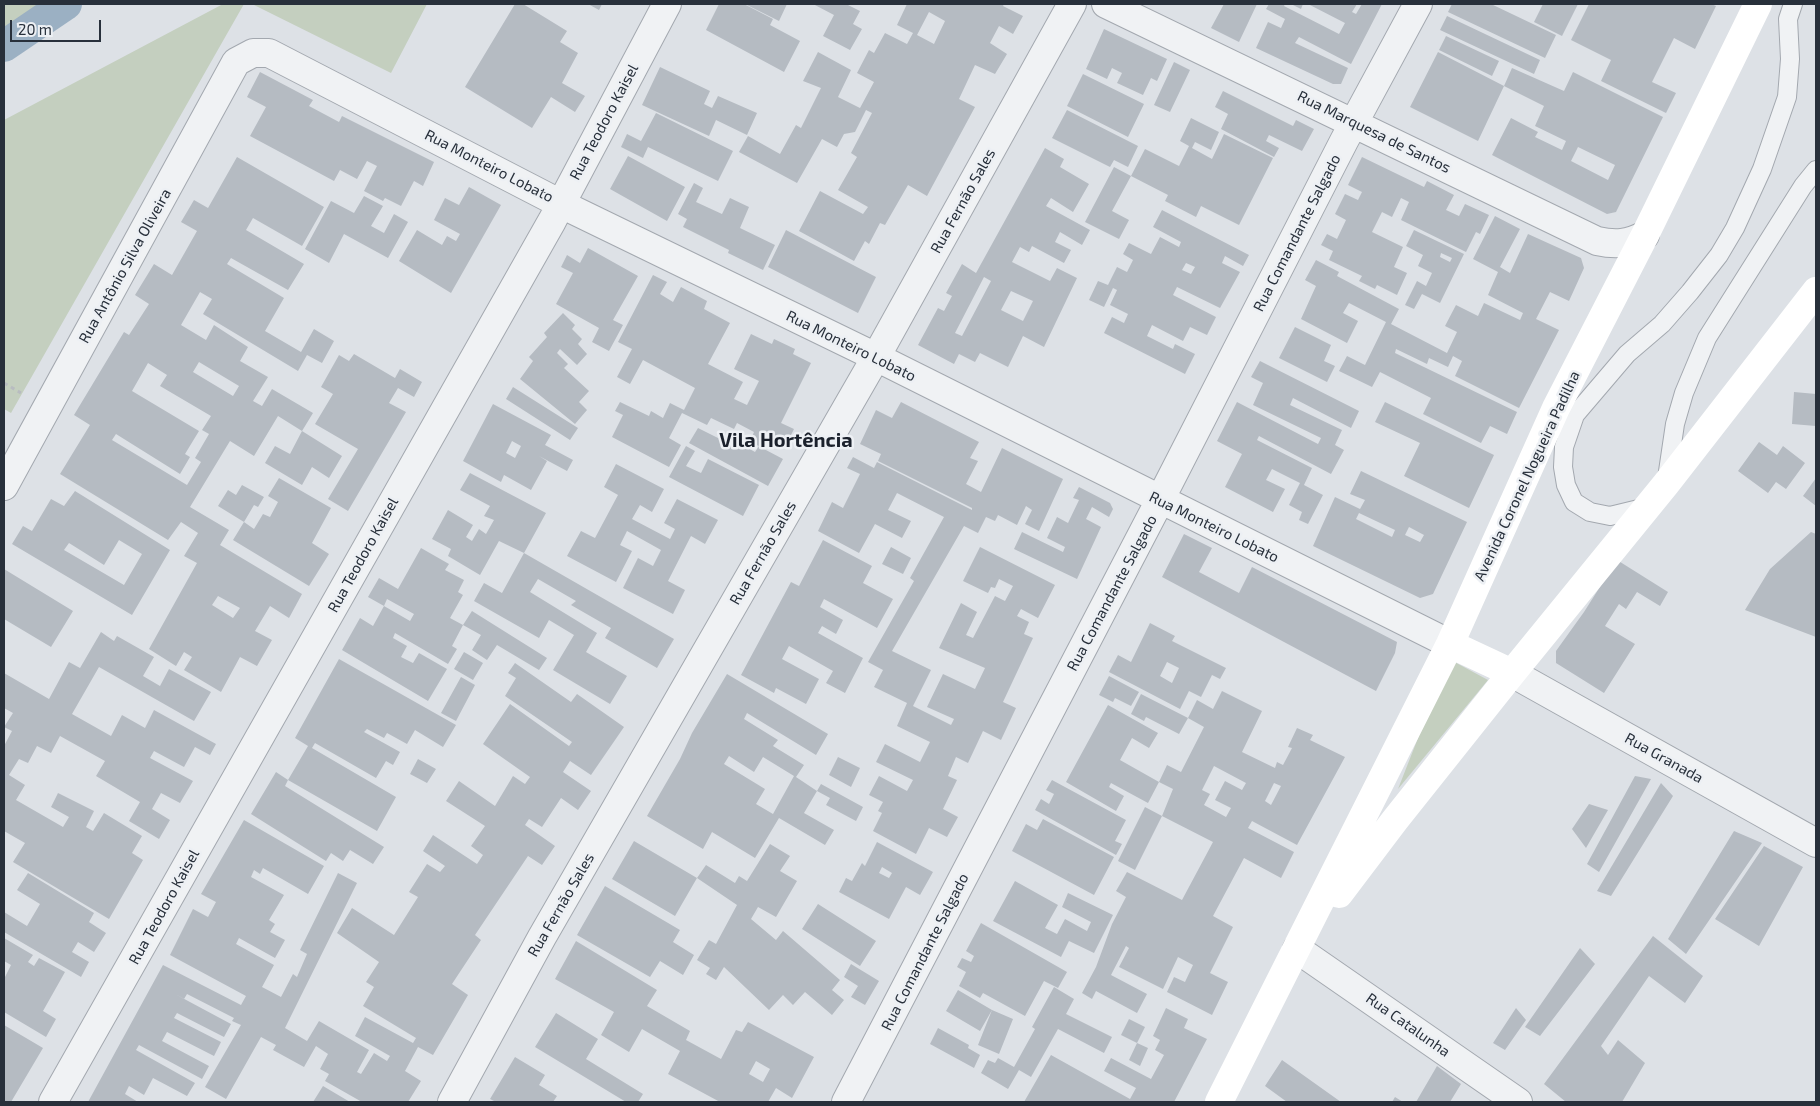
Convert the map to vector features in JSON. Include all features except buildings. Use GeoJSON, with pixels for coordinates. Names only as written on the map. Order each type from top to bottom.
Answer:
{"type":"FeatureCollection","features":[{"type":"Feature","properties":{"kind":"main road","name":"Avenida Coronel Nogueira Padilha"},"geometry":{"type":"LineString","coordinates":[[1219,1102],[1298,949],[1450,644],[1556,408],[1758,4]]}},
{"type":"Feature","properties":{"kind":"main road","name":"Avenida Coronel Nogueira Padilha"},"geometry":{"type":"LineString","coordinates":[[1298,949],[1395,820],[1666,484],[1816,290]]}},
{"type":"Feature","properties":{"kind":"main road"},"geometry":{"type":"LineString","coordinates":[[1450,644],[1512,673]]}},
{"type":"Feature","properties":{"kind":"street","name":"Rua Teodoro Kaisel"},"geometry":{"type":"LineString","coordinates":[[53,1102],[561,204],[667,4]]}},
{"type":"Feature","properties":{"kind":"street","name":"Rua Fernão Sales"},"geometry":{"type":"LineString","coordinates":[[452,1102],[547,928],[876,357],[1072,4]]}},
{"type":"Feature","properties":{"kind":"street","name":"Rua Marquesa de Santos"},"geometry":{"type":"LineString","coordinates":[[1106,4],[1354,122],[1597,241],[1616,244],[1624,243],[1644,235]]}},
{"type":"Feature","properties":{"kind":"street","name":"Rua Comandante Salgado"},"geometry":{"type":"LineString","coordinates":[[846,1102],[1160,500],[1354,122],[1418,4]]}},
{"type":"Feature","properties":{"kind":"street","name":"Rua Monteiro Lobato"},"geometry":{"type":"LineString","coordinates":[[252,53],[269,53],[561,204],[876,357],[1450,644]]}},
{"type":"Feature","properties":{"kind":"street","name":"Rua Antônio Silva Oliveira"},"geometry":{"type":"LineString","coordinates":[[4,486],[236,62],[252,53]]}},
{"type":"Feature","properties":{"kind":"street","name":"Rua Granada"},"geometry":{"type":"LineString","coordinates":[[1512,673],[1816,843]]}},
{"type":"Feature","properties":{"kind":"street","name":"Rua Catalunha"},"geometry":{"type":"LineString","coordinates":[[1298,949],[1518,1102]]}},
{"type":"Feature","properties":{"kind":"lane"},"geometry":{"type":"LineString","coordinates":[[1647,507],[1610,516],[1590,512],[1574,502],[1566,486],[1563,466],[1564,447],[1575,415],[1627,354],[1662,324],[1690,292],[1719,255],[1735,228],[1762,169],[1787,97],[1790,59],[1788,19],[1792,4]]}},
{"type":"Feature","properties":{"kind":"lane"},"geometry":{"type":"LineString","coordinates":[[1666,484],[1676,424],[1684,393],[1707,338],[1803,186],[1816,170]]}},
{"type":"Feature","properties":{"kind":"lane"},"geometry":{"type":"LineString","coordinates":[[1508,516],[1572,423]]}},
{"type":"Feature","properties":{"kind":"green space"},"geometry":{"type":"Polygon","coordinates":[[[4,4],[66,4],[4,46],[4,4]]]}},
{"type":"Feature","properties":{"kind":"green space"},"geometry":{"type":"Polygon","coordinates":[[[223,4],[244,4],[11,413],[4,409],[4,120],[223,4]]]}},
{"type":"Feature","properties":{"kind":"green space"},"geometry":{"type":"Polygon","coordinates":[[[252,4],[427,4],[391,73],[252,4]]]}},
{"type":"Feature","properties":{"kind":"green space"},"geometry":{"type":"Polygon","coordinates":[[[1449,659],[1488,680],[1398,789],[1449,659]]]}},
{"type":"Feature","properties":{"kind":"waterway"},"geometry":{"type":"LineString","coordinates":[[4,46],[66,4]]}},
{"type":"Feature","properties":{"kind":"district","name":"Vila Hortência"},"geometry":{"type":"Point","coordinates":[786,440]}}]}
